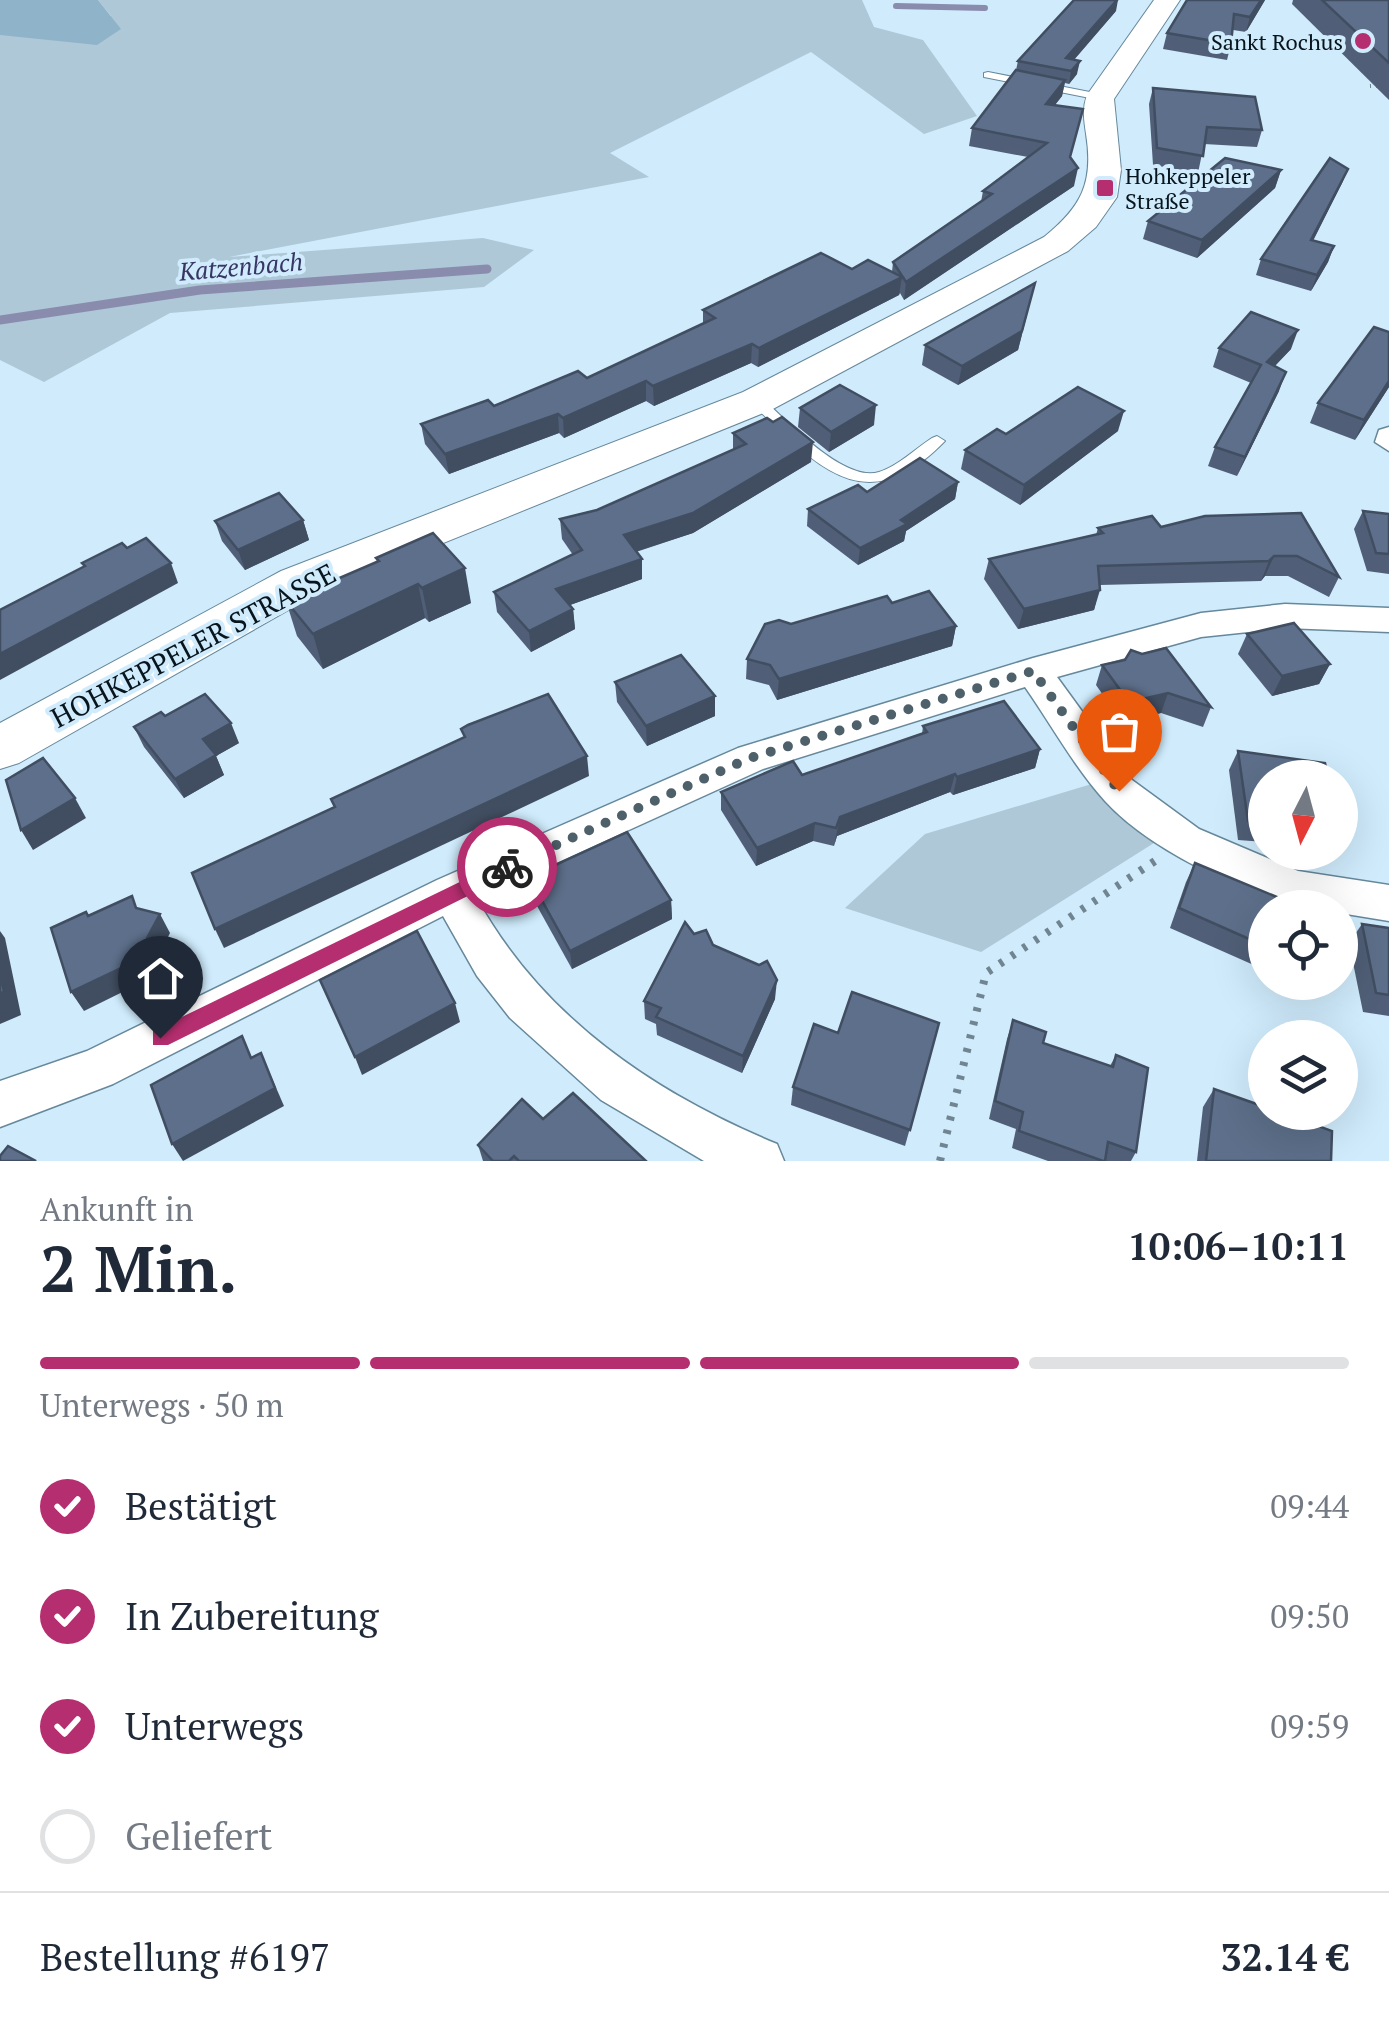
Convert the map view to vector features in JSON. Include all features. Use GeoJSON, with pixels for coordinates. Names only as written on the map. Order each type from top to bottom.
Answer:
{"type":"FeatureCollection","features":[{"type":"Feature","properties":{"kind":"street"},"geometry":{"type":"LineString","coordinates":[[1100,97],[1167,0]]}},
{"type":"Feature","properties":{"kind":"street","name":"HOHKEPPELER STRASSE"},"geometry":{"type":"LineString","coordinates":[[0,748],[298,582],[757,401],[1056,244],[1082,224],[1109,173],[1098,120],[1100,97]]}},
{"type":"Feature","properties":{"kind":"street"},"geometry":{"type":"LineString","coordinates":[[0,1104],[96,1069],[451,892],[750,758],[1033,671],[1200,626],[1285,616],[1389,620]]}},
{"type":"Feature","properties":{"kind":"street"},"geometry":{"type":"LineString","coordinates":[[1033,671],[1119,791],[1186,841],[1295,888],[1389,903]]}},
{"type":"Feature","properties":{"kind":"street"},"geometry":{"type":"LineString","coordinates":[[451,892],[497,971],[570,1048],[633,1098],[716,1144],[760,1161]]}},
{"type":"Feature","properties":{"kind":"lane"},"geometry":{"type":"LineString","coordinates":[[988,75],[1100,97]]}},
{"type":"Feature","properties":{"kind":"lane"},"geometry":{"type":"LineString","coordinates":[[757,401],[844,476],[866,481],[883,476],[937,441]]}},
{"type":"Feature","properties":{"kind":"path"},"geometry":{"type":"LineString","coordinates":[[1370,86],[1389,86]]}},
{"type":"Feature","properties":{"kind":"path"},"geometry":{"type":"LineString","coordinates":[[940,1161],[986,973],[1186,841]]}},
{"type":"Feature","properties":{"kind":"shaded area"},"geometry":{"type":"Polygon","coordinates":[[[0,0],[111,16],[98,0],[862,0],[874,27],[923,40],[977,116],[924,134],[811,52],[610,153],[649,177],[229,257],[483,238],[534,250],[484,287],[170,313],[44,382],[0,360],[0,0]]]}},
{"type":"Feature","properties":{"kind":"shaded area"},"geometry":{"type":"Polygon","coordinates":[[[0,0],[98,0],[121,29],[97,45],[0,35],[0,0]]]}},
{"type":"Feature","properties":{"kind":"shaded area"},"geometry":{"type":"Polygon","coordinates":[[[1095,783],[1121,816],[1154,843],[981,952],[845,908],[925,834],[1095,783]]]}},
{"type":"Feature","properties":{"kind":"building"},"geometry":{"type":"Polygon","coordinates":[[[1074,0],[1117,0],[1066,58],[1080,61],[1071,71],[1018,61],[1074,0]]]}},
{"type":"Feature","properties":{"kind":"building"},"geometry":{"type":"Polygon","coordinates":[[[1187,0],[1261,0],[1250,17],[1234,14],[1231,44],[1167,33],[1187,0]]]}},
{"type":"Feature","properties":{"kind":"building"},"geometry":{"type":"Polygon","coordinates":[[[1322,0],[1389,0],[1389,63],[1322,0]]]}},
{"type":"Feature","properties":{"kind":"building"},"geometry":{"type":"Polygon","coordinates":[[[1016,70],[1065,80],[1046,104],[1083,109],[1070,157],[1078,168],[906,282],[893,262],[992,194],[983,191],[1047,143],[972,128],[1016,70]]]}},
{"type":"Feature","properties":{"kind":"building"},"geometry":{"type":"Polygon","coordinates":[[[1153,88],[1255,97],[1262,130],[1207,127],[1203,156],[1157,148],[1153,88]]]}},
{"type":"Feature","properties":{"kind":"building"},"geometry":{"type":"Polygon","coordinates":[[[1225,158],[1281,170],[1202,240],[1148,221],[1225,158]]]}},
{"type":"Feature","properties":{"kind":"building"},"geometry":{"type":"Polygon","coordinates":[[[1330,158],[1348,169],[1311,240],[1334,246],[1317,275],[1261,259],[1330,158]]]}},
{"type":"Feature","properties":{"kind":"building"},"geometry":{"type":"Polygon","coordinates":[[[821,253],[852,269],[868,260],[902,277],[759,348],[752,344],[653,386],[646,381],[563,418],[558,414],[445,454],[421,424],[488,400],[494,406],[578,371],[587,378],[715,318],[703,310],[821,253]]]}},
{"type":"Feature","properties":{"kind":"building"},"geometry":{"type":"Polygon","coordinates":[[[1035,283],[1022,331],[962,366],[925,345],[1035,283]]]}},
{"type":"Feature","properties":{"kind":"building"},"geometry":{"type":"Polygon","coordinates":[[[1251,312],[1298,330],[1267,362],[1286,372],[1245,457],[1215,447],[1261,365],[1219,348],[1251,312]]]}},
{"type":"Feature","properties":{"kind":"building"},"geometry":{"type":"Polygon","coordinates":[[[1374,327],[1389,332],[1389,381],[1364,420],[1318,403],[1374,327]]]}},
{"type":"Feature","properties":{"kind":"building"},"geometry":{"type":"Polygon","coordinates":[[[840,385],[876,405],[831,432],[800,408],[840,385]]]}},
{"type":"Feature","properties":{"kind":"building"},"geometry":{"type":"Polygon","coordinates":[[[1078,387],[1124,411],[1024,485],[965,450],[997,429],[1006,434],[1078,387]]]}},
{"type":"Feature","properties":{"kind":"building"},"geometry":{"type":"Polygon","coordinates":[[[782,417],[813,442],[693,513],[624,535],[642,559],[556,589],[573,609],[529,631],[494,592],[582,550],[560,519],[597,510],[746,444],[733,433],[767,418],[773,422],[782,417]]]}},
{"type":"Feature","properties":{"kind":"building"},"geometry":{"type":"Polygon","coordinates":[[[920,458],[958,482],[901,520],[907,524],[860,548],[808,509],[858,485],[867,492],[920,458]]]}},
{"type":"Feature","properties":{"kind":"building"},"geometry":{"type":"Polygon","coordinates":[[[279,493],[303,520],[238,550],[215,521],[279,493]]]}},
{"type":"Feature","properties":{"kind":"building"},"geometry":{"type":"Polygon","coordinates":[[[1363,511],[1389,514],[1389,554],[1376,553],[1363,511]]]}},
{"type":"Feature","properties":{"kind":"building"},"geometry":{"type":"Polygon","coordinates":[[[1301,513],[1339,577],[1297,556],[1274,556],[1269,561],[1098,566],[1100,590],[1024,609],[989,559],[1103,533],[1098,528],[1152,516],[1161,527],[1205,516],[1301,513]]]}},
{"type":"Feature","properties":{"kind":"building"},"geometry":{"type":"Polygon","coordinates":[[[433,533],[465,568],[422,588],[418,584],[313,634],[286,601],[379,561],[376,558],[433,533]]]}},
{"type":"Feature","properties":{"kind":"building"},"geometry":{"type":"Polygon","coordinates":[[[146,538],[171,563],[0,654],[0,610],[122,543],[127,548],[146,538]]]}},
{"type":"Feature","properties":{"kind":"building"},"geometry":{"type":"Polygon","coordinates":[[[929,591],[956,626],[779,679],[770,665],[747,659],[765,624],[779,620],[791,624],[887,596],[892,603],[929,591]]]}},
{"type":"Feature","properties":{"kind":"building"},"geometry":{"type":"Polygon","coordinates":[[[1294,623],[1330,664],[1282,676],[1247,634],[1294,623]]]}},
{"type":"Feature","properties":{"kind":"building"},"geometry":{"type":"Polygon","coordinates":[[[1166,648],[1211,707],[1168,693],[1129,702],[1102,665],[1125,660],[1131,650],[1142,654],[1166,648]]]}},
{"type":"Feature","properties":{"kind":"building"},"geometry":{"type":"Polygon","coordinates":[[[681,655],[715,696],[646,726],[615,682],[681,655]]]}},
{"type":"Feature","properties":{"kind":"building"},"geometry":{"type":"Polygon","coordinates":[[[205,694],[231,723],[203,739],[216,755],[175,779],[134,727],[161,712],[165,716],[205,694]]]}},
{"type":"Feature","properties":{"kind":"building"},"geometry":{"type":"Polygon","coordinates":[[[548,694],[587,756],[215,929],[192,873],[335,807],[331,799],[465,737],[461,729],[468,725],[548,694]]]}},
{"type":"Feature","properties":{"kind":"building"},"geometry":{"type":"Polygon","coordinates":[[[1004,701],[1040,749],[957,777],[955,774],[840,817],[836,828],[815,823],[757,848],[721,792],[793,761],[802,775],[927,732],[923,726],[1004,701]]]}},
{"type":"Feature","properties":{"kind":"building"},"geometry":{"type":"Polygon","coordinates":[[[1238,751],[1303,760],[1248,760],[1248,821],[1238,751]]]}},
{"type":"Feature","properties":{"kind":"building"},"geometry":{"type":"Polygon","coordinates":[[[43,758],[75,798],[21,830],[6,780],[43,758]]]}},
{"type":"Feature","properties":{"kind":"building"},"geometry":{"type":"Polygon","coordinates":[[[627,832],[671,900],[570,951],[529,877],[627,832]]]}},
{"type":"Feature","properties":{"kind":"building"},"geometry":{"type":"Polygon","coordinates":[[[1195,863],[1260,890],[1248,890],[1248,938],[1179,908],[1195,863]]]}},
{"type":"Feature","properties":{"kind":"building"},"geometry":{"type":"Polygon","coordinates":[[[132,896],[136,908],[160,914],[147,938],[153,953],[71,992],[51,928],[132,896]]]}},
{"type":"Feature","properties":{"kind":"building"},"geometry":{"type":"Polygon","coordinates":[[[685,922],[694,934],[706,930],[713,945],[759,965],[767,961],[777,980],[743,1056],[656,1017],[661,1008],[644,1001],[685,922]]]}},
{"type":"Feature","properties":{"kind":"building"},"geometry":{"type":"Polygon","coordinates":[[[1362,924],[1389,928],[1389,995],[1376,993],[1362,924]]]}},
{"type":"Feature","properties":{"kind":"building"},"geometry":{"type":"Polygon","coordinates":[[[417,931],[455,1003],[355,1057],[320,980],[417,931]]]}},
{"type":"Feature","properties":{"kind":"building"},"geometry":{"type":"Polygon","coordinates":[[[852,992],[939,1023],[910,1130],[793,1087],[814,1024],[838,1033],[852,992]]]}},
{"type":"Feature","properties":{"kind":"building"},"geometry":{"type":"Polygon","coordinates":[[[1013,1020],[1046,1032],[1043,1043],[1113,1067],[1116,1055],[1148,1068],[1136,1152],[1108,1142],[1103,1161],[1019,1131],[1023,1112],[995,1101],[1013,1020]]]}},
{"type":"Feature","properties":{"kind":"building"},"geometry":{"type":"Polygon","coordinates":[[[242,1036],[251,1058],[261,1053],[275,1088],[172,1144],[151,1085],[242,1036]]]}},
{"type":"Feature","properties":{"kind":"building"},"geometry":{"type":"Polygon","coordinates":[[[1214,1089],[1248,1101],[1248,1130],[1332,1131],[1331,1161],[1206,1161],[1214,1089]]]}},
{"type":"Feature","properties":{"kind":"building"},"geometry":{"type":"Polygon","coordinates":[[[573,1093],[646,1161],[519,1161],[514,1156],[509,1161],[493,1161],[478,1145],[522,1099],[543,1119],[573,1093]]]}},
{"type":"Feature","properties":{"kind":"building"},"geometry":{"type":"Polygon","coordinates":[[[8,1146],[36,1161],[0,1161],[8,1146]]]}},
{"type":"Feature","properties":{"kind":"waterway"},"geometry":{"type":"LineString","coordinates":[[896,6],[985,8]]}},
{"type":"Feature","properties":{"kind":"waterway","name":"Katzenbach"},"geometry":{"type":"LineString","coordinates":[[0,320],[200,290],[487,269]]}},
{"type":"Feature","properties":{"kind":"way so far"},"geometry":{"type":"LineString","coordinates":[[507,867],[750,758],[1033,671],[1119,791]]}},
{"type":"Feature","properties":{"kind":"place","name":"Sankt Rochus"},"geometry":{"type":"Point","coordinates":[1363,41]}},
{"type":"Feature","properties":{"kind":"place","name":"Hohkeppeler Straße"},"geometry":{"type":"Point","coordinates":[1105,188]}},
{"type":"Feature","properties":{"kind":"route"},"geometry":{"type":"LineString","coordinates":[[160,1038],[507,867]]}}]}
